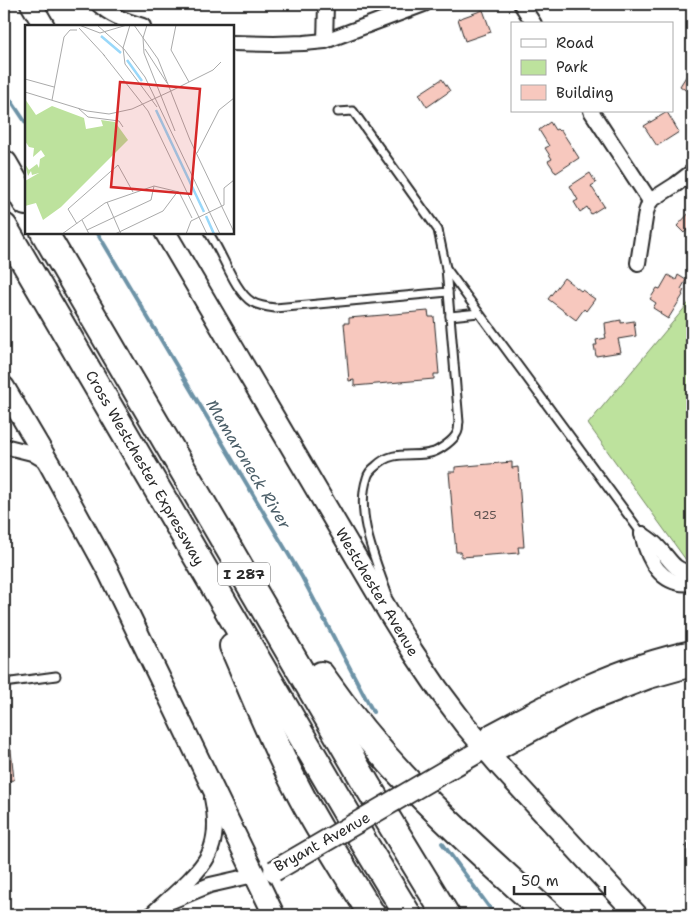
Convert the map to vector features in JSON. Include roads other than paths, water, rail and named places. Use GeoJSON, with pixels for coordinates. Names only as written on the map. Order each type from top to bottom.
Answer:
{"type":"FeatureCollection","features":[{"type":"Feature","properties":{"kind":"highway"},"geometry":{"type":"LineString","coordinates":[[4,164],[25,200]]}},
{"type":"Feature","properties":{"kind":"highway","name":"Cross Westchester Expressway"},"geometry":{"type":"LineString","coordinates":[[4,227],[408,915]]}},
{"type":"Feature","properties":{"kind":"highway","name":"Cross Westchester Expressway"},"geometry":{"type":"LineString","coordinates":[[45,234],[386,817],[446,915]]}},
{"type":"Feature","properties":{"kind":"highway"},"geometry":{"type":"LineString","coordinates":[[217,528],[331,690],[378,749],[413,788],[549,915]]}},
{"type":"Feature","properties":{"kind":"highway"},"geometry":{"type":"LineString","coordinates":[[186,538],[291,778],[316,824],[372,915]]}},
{"type":"Feature","properties":{"kind":"main road"},"geometry":{"type":"LineString","coordinates":[[31,4],[43,25]]}},
{"type":"Feature","properties":{"kind":"main road","name":"Westchester Avenue"},"geometry":{"type":"LineString","coordinates":[[166,234],[401,633],[438,690],[500,766],[637,915]]}},
{"type":"Feature","properties":{"kind":"main road"},"geometry":{"type":"LineString","coordinates":[[4,387],[50,465],[108,571],[274,915]]}},
{"type":"Feature","properties":{"kind":"main road","name":"Bryant Avenue"},"geometry":{"type":"LineString","coordinates":[[485,748],[492,734],[575,690],[645,664],[692,650]]}},
{"type":"Feature","properties":{"kind":"main road","name":"Bryant Avenue"},"geometry":{"type":"LineString","coordinates":[[254,875],[274,871],[485,748],[500,748],[589,701],[649,678],[692,666]]}},
{"type":"Feature","properties":{"kind":"main road"},"geometry":{"type":"LineString","coordinates":[[520,737],[515,762],[520,787]]}},
{"type":"Feature","properties":{"kind":"street"},"geometry":{"type":"LineString","coordinates":[[98,4],[106,11],[117,10],[132,23],[139,25]]}},
{"type":"Feature","properties":{"kind":"street"},"geometry":{"type":"LineString","coordinates":[[325,40],[326,4]]}},
{"type":"Feature","properties":{"kind":"street"},"geometry":{"type":"LineString","coordinates":[[234,43],[304,43],[325,40],[424,4]]}},
{"type":"Feature","properties":{"kind":"street"},"geometry":{"type":"LineString","coordinates":[[521,4],[533,22]]}},
{"type":"Feature","properties":{"kind":"street"},"geometry":{"type":"LineString","coordinates":[[592,112],[650,201]]}},
{"type":"Feature","properties":{"kind":"street"},"geometry":{"type":"LineString","coordinates":[[638,263],[646,212],[650,201],[676,185],[692,172]]}},
{"type":"Feature","properties":{"kind":"street"},"geometry":{"type":"LineString","coordinates":[[4,446],[32,453],[44,459],[50,465]]}},
{"type":"Feature","properties":{"kind":"street"},"geometry":{"type":"LineString","coordinates":[[642,534],[657,545],[676,568],[692,573]]}},
{"type":"Feature","properties":{"kind":"street"},"geometry":{"type":"LineString","coordinates":[[642,534],[645,550],[655,568],[661,574],[676,582],[692,583]]}},
{"type":"Feature","properties":{"kind":"street"},"geometry":{"type":"LineString","coordinates":[[151,914],[192,876],[208,855],[215,833],[216,820],[209,780]]}},
{"type":"Feature","properties":{"kind":"street","name":"Bryant Avenue"},"geometry":{"type":"LineString","coordinates":[[151,914],[180,897],[210,885],[254,875]]}},
{"type":"Feature","properties":{"kind":"lane"},"geometry":{"type":"LineString","coordinates":[[338,112],[353,111],[438,230],[446,268],[459,422],[458,433],[451,441],[433,452],[396,456],[378,463],[367,477],[364,492],[363,507],[369,541],[401,633]]}},
{"type":"Feature","properties":{"kind":"lane"},"geometry":{"type":"LineString","coordinates":[[209,234],[242,293],[254,303],[266,307],[275,308],[448,292]]}},
{"type":"Feature","properties":{"kind":"lane"},"geometry":{"type":"LineString","coordinates":[[446,268],[642,534]]}},
{"type":"Feature","properties":{"kind":"lane"},"geometry":{"type":"LineString","coordinates":[[450,316],[479,313]]}},
{"type":"Feature","properties":{"kind":"lane"},"geometry":{"type":"LineString","coordinates":[[4,683],[56,676]]}},
{"type":"Feature","properties":{"kind":"lane"},"geometry":{"type":"LineString","coordinates":[[692,846],[692,858]]}},
{"type":"Feature","properties":{"kind":"waterway","name":"Mamaroneck River"},"geometry":{"type":"LineString","coordinates":[[4,90],[25,122]]}},
{"type":"Feature","properties":{"kind":"waterway","name":"Mamaroneck River"},"geometry":{"type":"LineString","coordinates":[[98,234],[302,577],[373,712]]}},
{"type":"Feature","properties":{"kind":"waterway","name":"Mamaroneck River"},"geometry":{"type":"LineString","coordinates":[[442,843],[495,915]]}}]}
